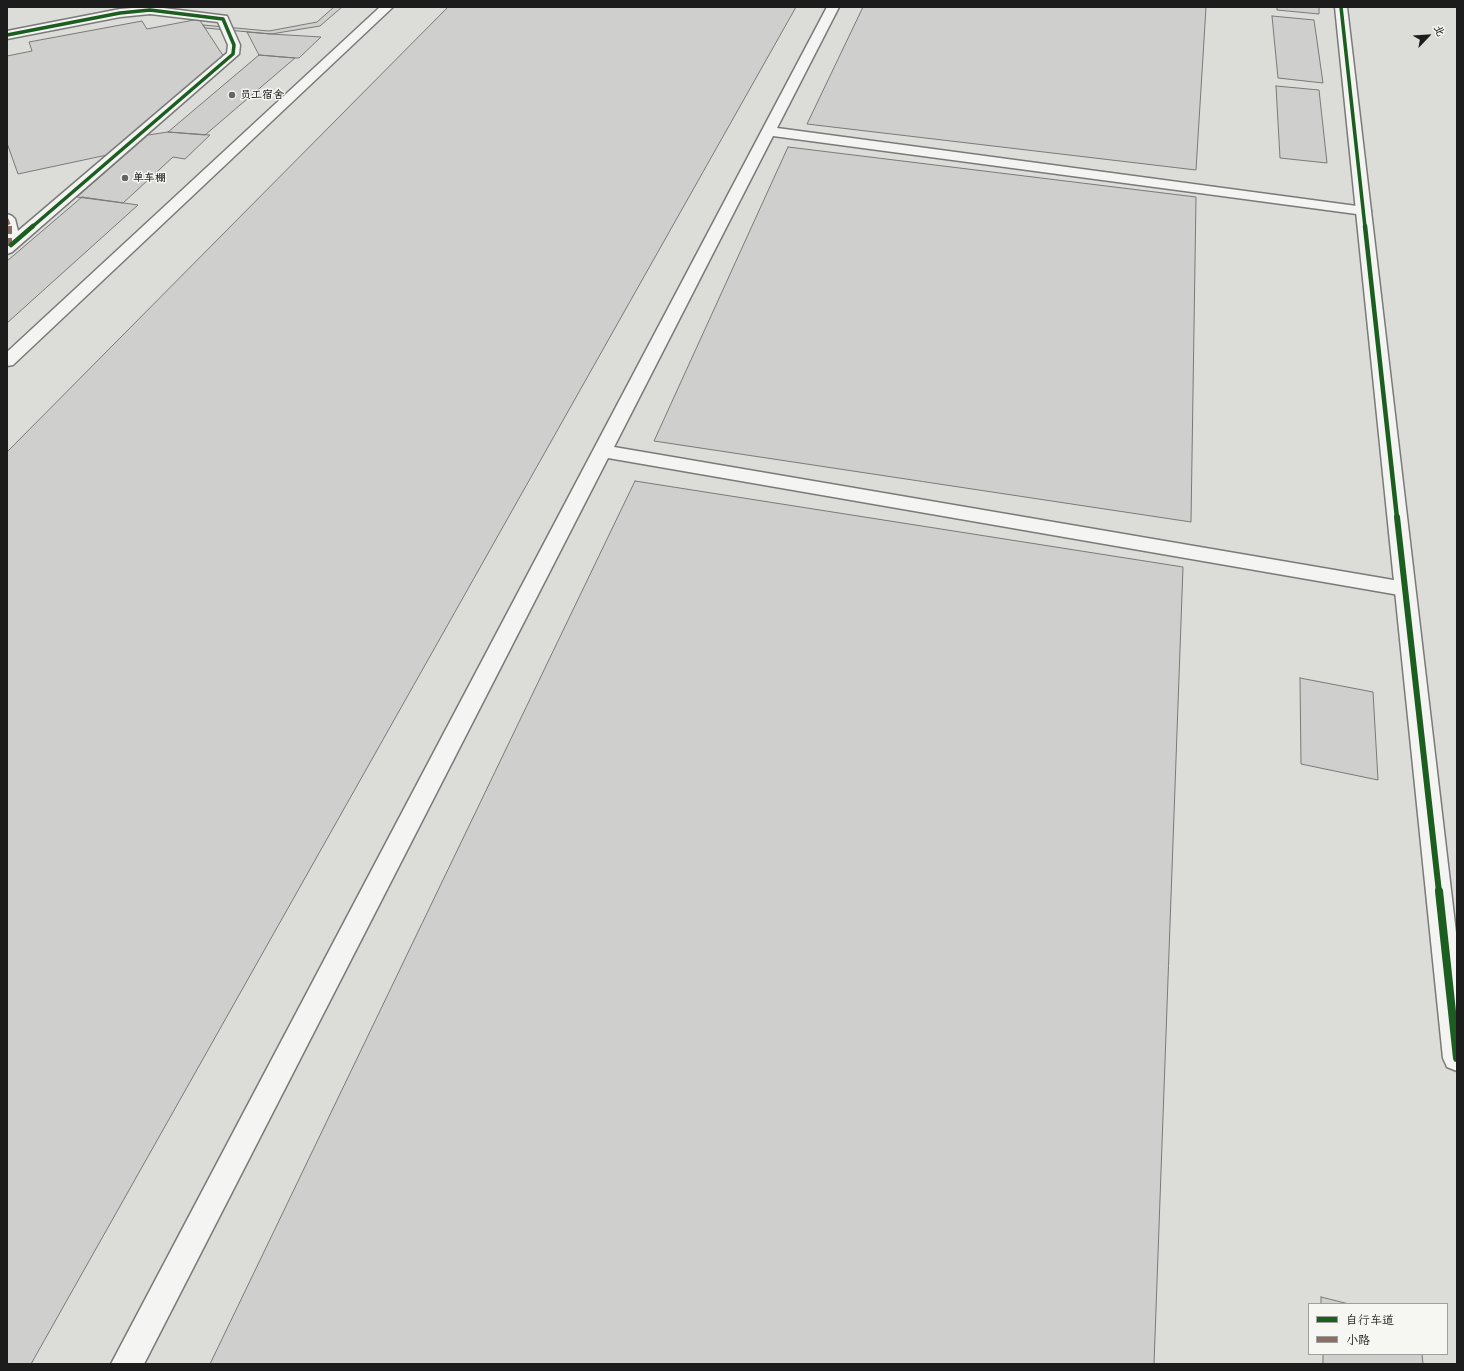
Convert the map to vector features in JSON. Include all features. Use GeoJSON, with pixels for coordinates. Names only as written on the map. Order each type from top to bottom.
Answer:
{"type":"FeatureCollection","features":[{"type":"Feature","properties":{"kind":"street"},"geometry":{"type":"LineString","coordinates":[[7,361],[387,7]]}},
{"type":"Feature","properties":{"kind":"street"},"geometry":{"type":"LineString","coordinates":[[128,1364],[770,131],[833,7]]}},
{"type":"Feature","properties":{"kind":"street"},"geometry":{"type":"LineString","coordinates":[[1341,7],[1457,1058]]}},
{"type":"Feature","properties":{"kind":"street"},"geometry":{"type":"LineString","coordinates":[[7,35],[120,13],[150,10],[223,19],[234,45],[233,54],[9,247]]}},
{"type":"Feature","properties":{"kind":"street"},"geometry":{"type":"LineString","coordinates":[[770,131],[1364,211]]}},
{"type":"Feature","properties":{"kind":"street"},"geometry":{"type":"LineString","coordinates":[[7,219],[10,226],[9,247]]}},
{"type":"Feature","properties":{"kind":"street"},"geometry":{"type":"LineString","coordinates":[[603,451],[1405,588]]}},
{"type":"Feature","properties":{"kind":"shaded area"},"geometry":{"type":"Polygon","coordinates":[[[7,7],[1457,7],[1457,1364],[7,1364],[7,7]]]}},
{"type":"Feature","properties":{"kind":"building"},"geometry":{"type":"Polygon","coordinates":[[[334,7],[342,7],[320,26],[271,34],[205,28],[203,25],[269,31],[317,22],[334,7]]]}},
{"type":"Feature","properties":{"kind":"building"},"geometry":{"type":"Polygon","coordinates":[[[448,7],[796,7],[31,1364],[7,1364],[7,452],[448,7]]]}},
{"type":"Feature","properties":{"kind":"building"},"geometry":{"type":"Polygon","coordinates":[[[863,7],[1206,7],[1196,170],[807,124],[863,7]]]}},
{"type":"Feature","properties":{"kind":"building"},"geometry":{"type":"Polygon","coordinates":[[[1277,7],[1319,7],[1319,14],[1277,10],[1277,7]]]}},
{"type":"Feature","properties":{"kind":"building"},"geometry":{"type":"Polygon","coordinates":[[[1272,16],[1314,20],[1323,83],[1278,78],[1272,16]]]}},
{"type":"Feature","properties":{"kind":"building"},"geometry":{"type":"Polygon","coordinates":[[[199,19],[224,57],[107,155],[18,174],[7,143],[7,56],[32,51],[29,42],[142,21],[147,29],[199,19]]]}},
{"type":"Feature","properties":{"kind":"building"},"geometry":{"type":"Polygon","coordinates":[[[247,32],[321,37],[299,58],[295,58],[259,55],[247,32]]]}},
{"type":"Feature","properties":{"kind":"building","name":"员工宿舍"},"geometry":{"type":"Polygon","coordinates":[[[259,55],[295,58],[205,135],[168,132],[259,55]]]}},
{"type":"Feature","properties":{"kind":"building"},"geometry":{"type":"Polygon","coordinates":[[[1276,86],[1319,90],[1327,163],[1280,158],[1276,86]]]}},
{"type":"Feature","properties":{"kind":"building","name":"单车棚"},"geometry":{"type":"Polygon","coordinates":[[[168,132],[210,135],[185,159],[173,157],[123,203],[77,197],[148,135],[168,132]]]}},
{"type":"Feature","properties":{"kind":"building"},"geometry":{"type":"Polygon","coordinates":[[[788,147],[1196,197],[1191,522],[654,441],[788,147]]]}},
{"type":"Feature","properties":{"kind":"building"},"geometry":{"type":"Polygon","coordinates":[[[82,197],[138,205],[7,323],[7,261],[82,197]]]}},
{"type":"Feature","properties":{"kind":"building"},"geometry":{"type":"Polygon","coordinates":[[[635,481],[1183,567],[1154,1364],[210,1364],[635,481]]]}},
{"type":"Feature","properties":{"kind":"building"},"geometry":{"type":"Polygon","coordinates":[[[1300,678],[1373,692],[1378,780],[1301,764],[1300,678]]]}},
{"type":"Feature","properties":{"kind":"building"},"geometry":{"type":"Polygon","coordinates":[[[1321,1297],[1345,1303],[1321,1303],[1321,1297]]]}},
{"type":"Feature","properties":{"kind":"building"},"geometry":{"type":"Polygon","coordinates":[[[1323,1355],[1422,1355],[1423,1364],[1323,1364],[1323,1355]]]}},
{"type":"Feature","properties":{"kind":"marked path"},"geometry":{"type":"LineString","coordinates":[[7,219],[10,226],[10,246]]}},
{"type":"Feature","properties":{"kind":"cycle path"},"geometry":{"type":"LineString","coordinates":[[1341,7],[1457,1058]]}},
{"type":"Feature","properties":{"kind":"cycle path"},"geometry":{"type":"LineString","coordinates":[[7,35],[120,13],[150,10],[223,19],[234,45],[233,54],[11,245]]}},
{"type":"Feature","properties":{"kind":"place","name":"员工宿舍"},"geometry":{"type":"Point","coordinates":[232,95]}},
{"type":"Feature","properties":{"kind":"place","name":"单车棚"},"geometry":{"type":"Point","coordinates":[125,178]}}]}
